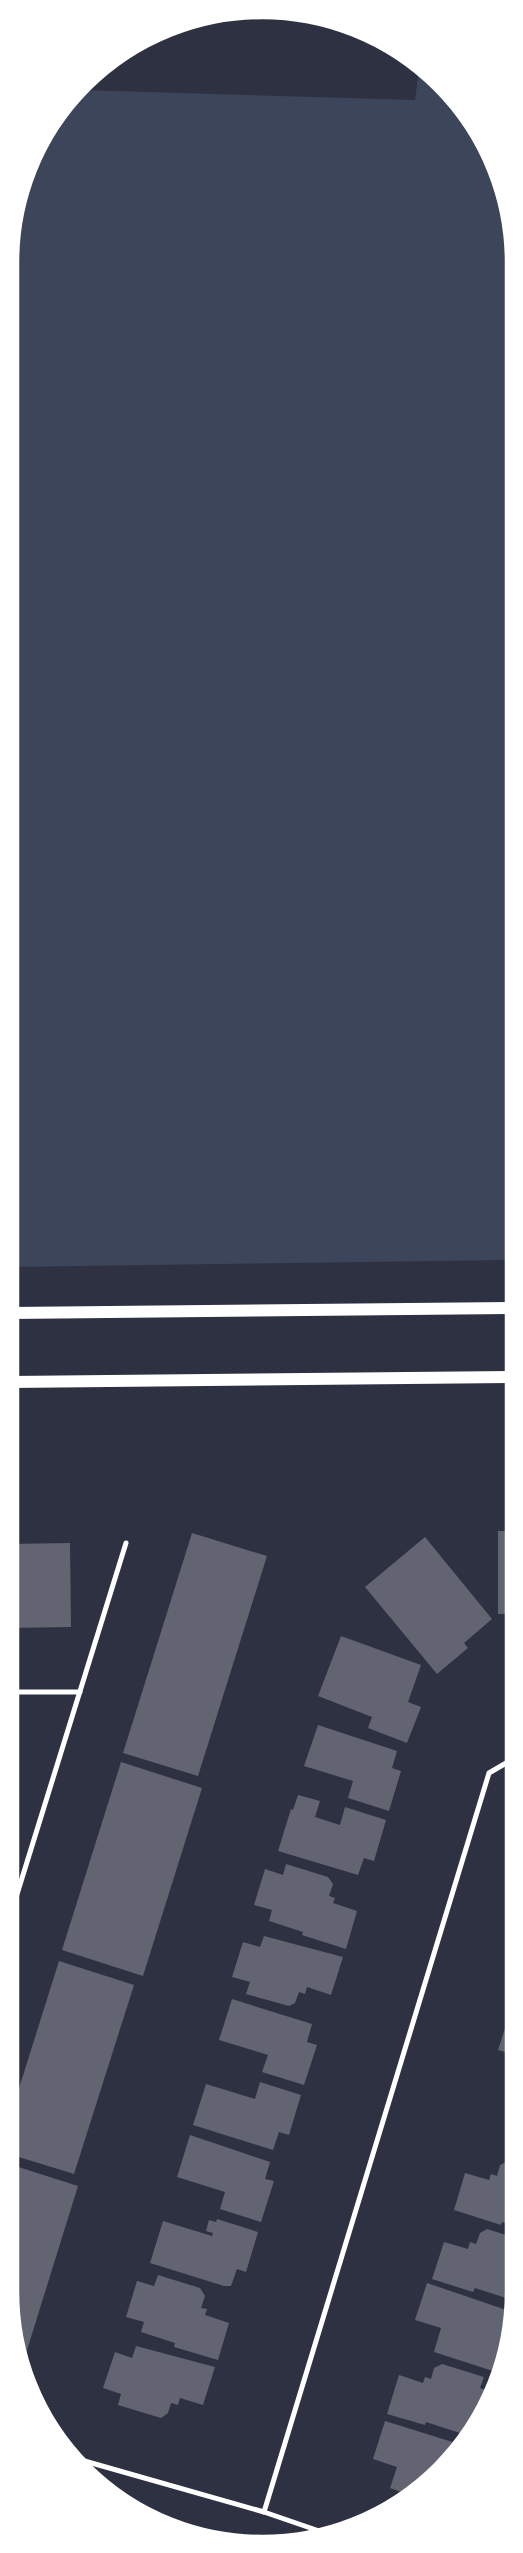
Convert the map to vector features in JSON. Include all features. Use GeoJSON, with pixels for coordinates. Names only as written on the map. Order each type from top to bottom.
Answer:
{"type":"FeatureCollection","features":[{"type":"Feature","properties":{"kind":"main road"},"geometry":{"type":"LineString","coordinates":[[18,1314],[506,1308]]}},
{"type":"Feature","properties":{"kind":"main road"},"geometry":{"type":"LineString","coordinates":[[18,1382],[506,1377]]}},
{"type":"Feature","properties":{"kind":"street"},"geometry":{"type":"LineString","coordinates":[[18,1891],[126,1543]]}},
{"type":"Feature","properties":{"kind":"street"},"geometry":{"type":"LineString","coordinates":[[18,1692],[80,1692]]}},
{"type":"Feature","properties":{"kind":"street"},"geometry":{"type":"LineString","coordinates":[[264,2512],[489,1773],[506,1763]]}},
{"type":"Feature","properties":{"kind":"street"},"geometry":{"type":"LineString","coordinates":[[87,2462],[264,2512],[315,2530]]}},
{"type":"Feature","properties":{"kind":"shaded area"},"geometry":{"type":"Polygon","coordinates":[[[418,75],[445,101],[473,140],[493,183],[501,214],[505,246],[506,1260],[18,1267],[18,246],[22,214],[30,183],[50,139],[68,113],[88,90],[415,100],[418,75]]]}},
{"type":"Feature","properties":{"kind":"building"},"geometry":{"type":"Polygon","coordinates":[[[498,1531],[506,1531],[506,1614],[498,1614],[498,1531]]]}},
{"type":"Feature","properties":{"kind":"building"},"geometry":{"type":"Polygon","coordinates":[[[192,1533],[267,1556],[198,1776],[123,1753],[192,1533]]]}},
{"type":"Feature","properties":{"kind":"building"},"geometry":{"type":"Polygon","coordinates":[[[425,1537],[492,1619],[464,1643],[468,1648],[437,1674],[365,1587],[425,1537]]]}},
{"type":"Feature","properties":{"kind":"building"},"geometry":{"type":"Polygon","coordinates":[[[70,1543],[71,1627],[18,1628],[18,1544],[70,1543]]]}},
{"type":"Feature","properties":{"kind":"building"},"geometry":{"type":"Polygon","coordinates":[[[341,1636],[421,1665],[408,1702],[421,1707],[407,1743],[368,1728],[372,1717],[318,1696],[341,1636]]]}},
{"type":"Feature","properties":{"kind":"building"},"geometry":{"type":"Polygon","coordinates":[[[318,1725],[397,1751],[392,1768],[401,1771],[389,1811],[348,1798],[353,1781],[304,1766],[318,1725]]]}},
{"type":"Feature","properties":{"kind":"building"},"geometry":{"type":"Polygon","coordinates":[[[121,1762],[202,1788],[143,1976],[62,1950],[121,1762]]]}},
{"type":"Feature","properties":{"kind":"building"},"geometry":{"type":"Polygon","coordinates":[[[298,1795],[320,1801],[315,1817],[340,1825],[345,1807],[386,1820],[374,1861],[364,1858],[358,1875],[278,1851],[291,1809],[293,1810],[298,1795]]]}},
{"type":"Feature","properties":{"kind":"building"},"geometry":{"type":"Polygon","coordinates":[[[286,1864],[328,1877],[333,1884],[329,1896],[335,1898],[333,1903],[357,1911],[346,1949],[302,1935],[303,1932],[269,1921],[272,1910],[254,1905],[265,1869],[283,1875],[286,1864]]]}},
{"type":"Feature","properties":{"kind":"building"},"geometry":{"type":"Polygon","coordinates":[[[264,1936],[343,1957],[331,1995],[307,1987],[305,1994],[299,1992],[295,2003],[289,2006],[246,1994],[250,1982],[232,1977],[243,1942],[260,1947],[264,1936]]]}},
{"type":"Feature","properties":{"kind":"building"},"geometry":{"type":"Polygon","coordinates":[[[59,1961],[134,1985],[74,2174],[18,2157],[18,2091],[59,1961]]]}},
{"type":"Feature","properties":{"kind":"building"},"geometry":{"type":"Polygon","coordinates":[[[232,1999],[312,2024],[307,2042],[317,2045],[304,2085],[262,2072],[268,2055],[219,2040],[232,1999]]]}},
{"type":"Feature","properties":{"kind":"building"},"geometry":{"type":"Polygon","coordinates":[[[506,2025],[506,2052],[498,2050],[506,2025]]]}},
{"type":"Feature","properties":{"kind":"building"},"geometry":{"type":"Polygon","coordinates":[[[260,2082],[301,2095],[289,2135],[279,2132],[273,2150],[193,2125],[206,2084],[255,2099],[260,2082]]]}},
{"type":"Feature","properties":{"kind":"building"},"geometry":{"type":"Polygon","coordinates":[[[190,2135],[270,2162],[265,2179],[274,2181],[261,2222],[220,2209],[225,2192],[177,2177],[190,2135]]]}},
{"type":"Feature","properties":{"kind":"building"},"geometry":{"type":"Polygon","coordinates":[[[506,2162],[506,2224],[502,2222],[501,2225],[454,2210],[465,2173],[489,2180],[491,2174],[497,2176],[500,2165],[506,2162]]]}},
{"type":"Feature","properties":{"kind":"building"},"geometry":{"type":"Polygon","coordinates":[[[18,2167],[78,2186],[26,2354],[18,2307],[18,2167]]]}},
{"type":"Feature","properties":{"kind":"building"},"geometry":{"type":"Polygon","coordinates":[[[217,2219],[258,2232],[246,2272],[237,2269],[231,2286],[224,2286],[150,2263],[163,2221],[212,2236],[213,2233],[206,2231],[209,2220],[216,2222],[217,2219]]]}},
{"type":"Feature","properties":{"kind":"building"},"geometry":{"type":"Polygon","coordinates":[[[487,2229],[506,2235],[506,2298],[475,2288],[473,2292],[432,2279],[444,2242],[468,2249],[470,2242],[476,2244],[480,2233],[487,2229]]]}},
{"type":"Feature","properties":{"kind":"building"},"geometry":{"type":"Polygon","coordinates":[[[158,2275],[200,2288],[205,2296],[201,2308],[207,2309],[205,2315],[229,2323],[218,2360],[174,2347],[175,2343],[141,2332],[144,2322],[126,2317],[137,2281],[154,2286],[158,2275]]]}},
{"type":"Feature","properties":{"kind":"building"},"geometry":{"type":"Polygon","coordinates":[[[427,2283],[505,2310],[501,2339],[493,2371],[434,2352],[441,2328],[415,2320],[427,2283]]]}},
{"type":"Feature","properties":{"kind":"building"},"geometry":{"type":"Polygon","coordinates":[[[136,2346],[215,2367],[203,2405],[180,2398],[178,2405],[171,2403],[168,2413],[161,2418],[118,2405],[121,2394],[103,2388],[115,2352],[132,2358],[136,2346]]]}},
{"type":"Feature","properties":{"kind":"building"},"geometry":{"type":"Polygon","coordinates":[[[442,2364],[484,2377],[480,2388],[485,2390],[473,2414],[460,2433],[426,2422],[425,2425],[387,2414],[399,2375],[423,2383],[425,2377],[431,2379],[434,2368],[442,2364]]]}},
{"type":"Feature","properties":{"kind":"building"},"geometry":{"type":"Polygon","coordinates":[[[385,2421],[453,2442],[434,2464],[400,2492],[390,2488],[397,2467],[373,2459],[385,2421]]]}}]}
